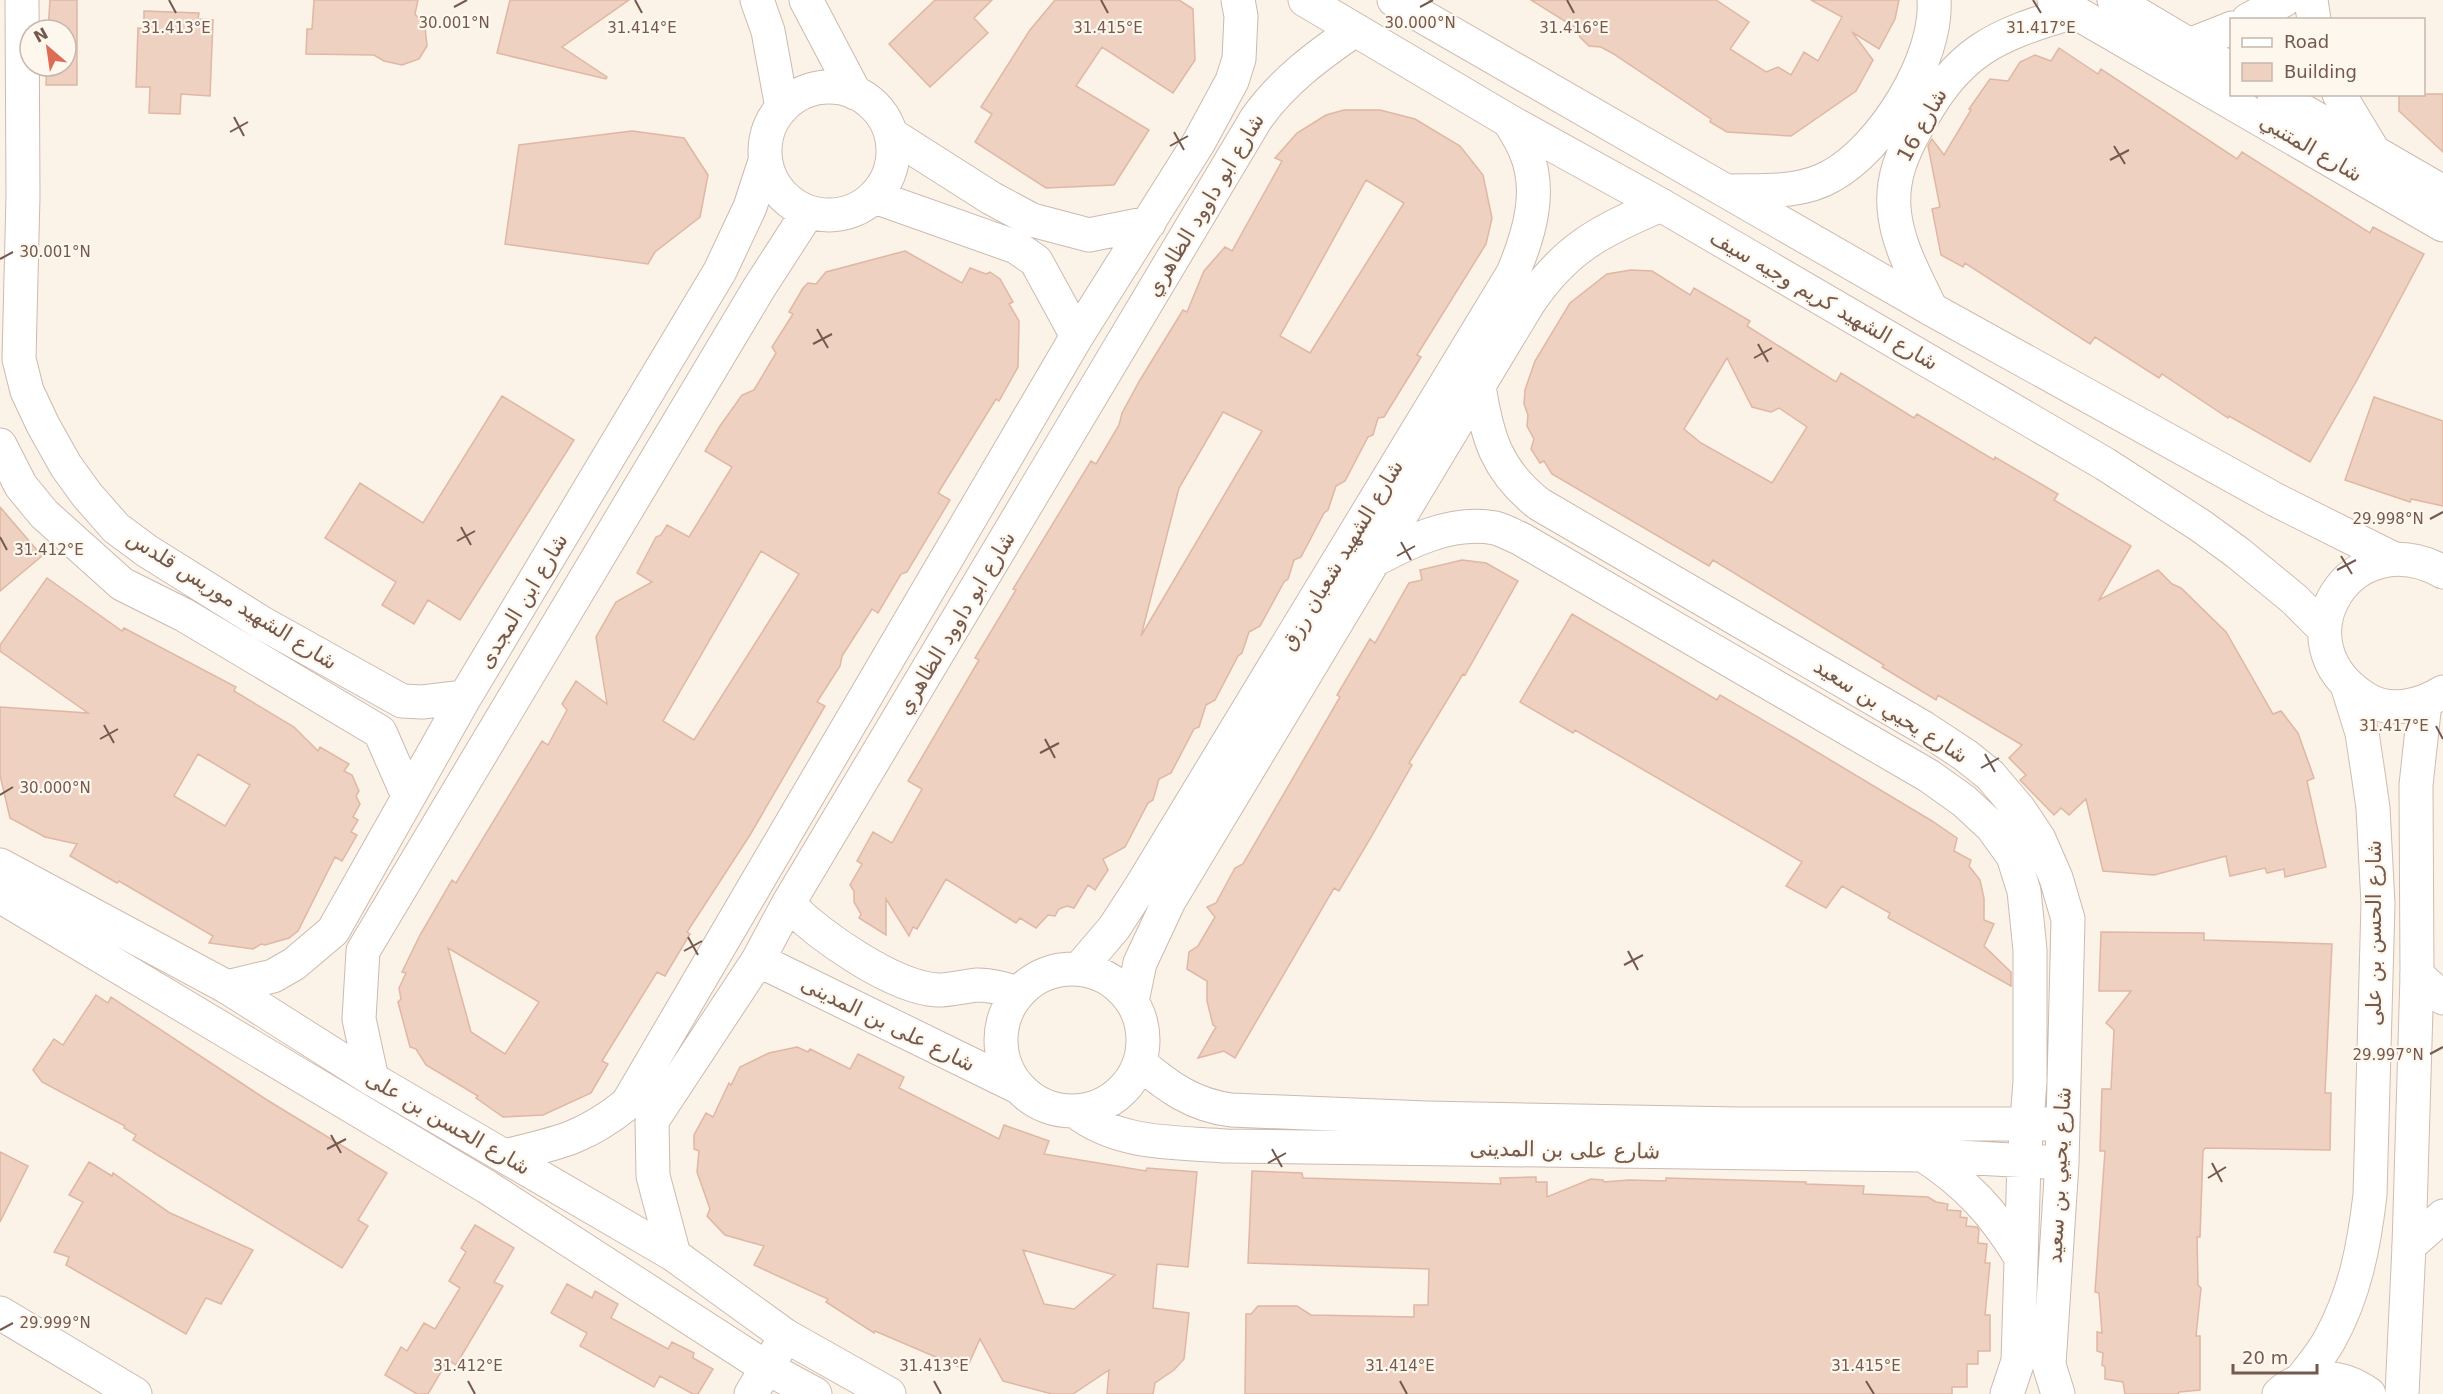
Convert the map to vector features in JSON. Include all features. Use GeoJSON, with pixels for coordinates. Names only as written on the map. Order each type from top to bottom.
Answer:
{"type":"FeatureCollection","features":[{"type":"Feature","properties":{"kind":"street","name":"شارع الشهيد موريس قلدس"},"geometry":{"type":"LineString","coordinates":[[22,0],[23,196],[9,360],[43,425],[76,480],[116,528],[147,551],[262,623],[402,701],[422,702],[465,697]]}},
{"type":"Feature","properties":{"kind":"street"},"geometry":{"type":"LineString","coordinates":[[757,0],[768,31],[782,108]]}},
{"type":"Feature","properties":{"kind":"street"},"geometry":{"type":"LineString","coordinates":[[806,0],[855,93]]}},
{"type":"Feature","properties":{"kind":"street","name":"شارع ابو داوود الظاهري"},"geometry":{"type":"LineString","coordinates":[[640,1112],[1077,336],[1199,142],[1232,81],[1239,59],[1241,38],[1238,0]]}},
{"type":"Feature","properties":{"kind":"street","name":"شارع الشهيد كريم وجيه سيف"},"geometry":{"type":"LineString","coordinates":[[1305,0],[1509,121],[1661,205],[2115,470],[2238,553],[2294,599],[2324,629]]}},
{"type":"Feature","properties":{"kind":"street"},"geometry":{"type":"LineString","coordinates":[[1394,0],[1931,309],[2276,500],[2392,558]]}},
{"type":"Feature","properties":{"kind":"street","name":"شارع 16"},"geometry":{"type":"LineString","coordinates":[[1727,191],[1800,188],[1830,177],[1855,160],[1881,131],[1910,87],[1927,50],[1935,13],[1934,0]]}},
{"type":"Feature","properties":{"kind":"street"},"geometry":{"type":"LineString","coordinates":[[2114,0],[2230,69]]}},
{"type":"Feature","properties":{"kind":"street"},"geometry":{"type":"LineString","coordinates":[[2252,18],[2284,0]]}},
{"type":"Feature","properties":{"kind":"street"},"geometry":{"type":"LineString","coordinates":[[2311,0],[2314,18]]}},
{"type":"Feature","properties":{"kind":"street","name":"شارع 16"},"geometry":{"type":"LineString","coordinates":[[1931,309],[1901,242],[1894,208],[1895,176],[1908,143],[1930,103],[1954,71],[1978,50],[2064,6]]}},
{"type":"Feature","properties":{"kind":"street","name":"شارع المتنبي"},"geometry":{"type":"LineString","coordinates":[[2064,6],[2443,225]]}},
{"type":"Feature","properties":{"kind":"street"},"geometry":{"type":"LineString","coordinates":[[2189,45],[2230,29]]}},
{"type":"Feature","properties":{"kind":"street","name":"شارع ابو داوود الظاهري"},"geometry":{"type":"LineString","coordinates":[[505,1156],[554,1145],[586,1133],[603,1123],[640,1112],[758,960],[788,904],[1256,119],[1287,81],[1310,61],[1355,30]]}},
{"type":"Feature","properties":{"kind":"street"},"geometry":{"type":"LineString","coordinates":[[836,88],[855,93],[871,103],[884,117],[892,135],[894,157],[888,179],[875,197],[855,211],[831,216],[808,212],[788,201],[773,183],[765,161],[766,142],[771,123],[782,108],[798,95],[816,89],[836,88]]}},
{"type":"Feature","properties":{"kind":"street","name":"شارع المتنبي"},"geometry":{"type":"LineString","coordinates":[[2277,96],[2443,192]]}},
{"type":"Feature","properties":{"kind":"street"},"geometry":{"type":"LineString","coordinates":[[2339,96],[2375,154]]}},
{"type":"Feature","properties":{"kind":"street","name":"شارع الشهيد شعبان رزق"},"geometry":{"type":"LineString","coordinates":[[1132,1001],[1140,963],[1169,901],[1371,561],[1415,463],[1513,273],[1527,238],[1533,208],[1533,178],[1526,151],[1509,121]]}},
{"type":"Feature","properties":{"kind":"street"},"geometry":{"type":"LineString","coordinates":[[892,135],[991,198],[1032,220],[1089,235],[1149,223]]}},
{"type":"Feature","properties":{"kind":"street","name":"شارع ابن المجدى"},"geometry":{"type":"LineString","coordinates":[[227,987],[273,976],[294,964],[333,931],[465,697],[720,271],[746,215],[765,161]]}},
{"type":"Feature","properties":{"kind":"street"},"geometry":{"type":"LineString","coordinates":[[875,197],[1023,251],[1036,261],[1077,336]]}},
{"type":"Feature","properties":{"kind":"street","name":"شارع الشهيد شعبان رزق"},"geometry":{"type":"LineString","coordinates":[[1079,969],[1114,928],[1415,463],[1479,386],[1528,303],[1544,281],[1562,261],[1584,243],[1614,224],[1661,205]]}},
{"type":"Feature","properties":{"kind":"street","name":"شارع ابن المجدى"},"geometry":{"type":"LineString","coordinates":[[372,1079],[359,1019],[363,951],[753,298],[808,212]]}},
{"type":"Feature","properties":{"kind":"street","name":"شارع يحيي بن سعيد"},"geometry":{"type":"LineString","coordinates":[[1479,386],[1485,423],[1493,448],[1504,470],[1539,504],[1924,728],[1965,755],[1990,775],[2019,809],[2039,839],[2056,878],[2068,919],[2062,1163],[2049,1365],[2058,1394]]}},
{"type":"Feature","properties":{"kind":"street","name":"شارع الشهيد موريس قلدس"},"geometry":{"type":"LineString","coordinates":[[0,446],[21,486],[44,514],[122,584],[184,615],[380,732]]}},
{"type":"Feature","properties":{"kind":"street","name":"شارع يحيي بن سعيد"},"geometry":{"type":"LineString","coordinates":[[1371,561],[1409,541],[1439,532],[1468,527],[1496,528],[1512,535],[1929,776],[1964,801],[1992,827],[2013,856],[2024,891],[2030,950],[2028,1123],[2020,1256],[2018,1360],[2007,1394]]}},
{"type":"Feature","properties":{"kind":"street"},"geometry":{"type":"LineString","coordinates":[[2434,697],[2398,708],[2371,702],[2348,688],[2334,671],[2326,651],[2324,629],[2330,603],[2345,581],[2367,566],[2392,558],[2410,559],[2428,564],[2443,572]]}},
{"type":"Feature","properties":{"kind":"street","name":"شارع الحسن بن على"},"geometry":{"type":"LineString","coordinates":[[2290,1388],[2330,1341],[2346,1307],[2364,1241],[2370,1195],[2378,904],[2373,808],[2362,734],[2348,688]]}},
{"type":"Feature","properties":{"kind":"street","name":"شارع الحسن بن على"},"geometry":{"type":"LineString","coordinates":[[2402,1394],[2417,975],[2416,785],[2434,697]]}},
{"type":"Feature","properties":{"kind":"street"},"geometry":{"type":"LineString","coordinates":[[402,701],[380,732],[408,796]]}},
{"type":"Feature","properties":{"kind":"street","name":"شارع الحسن بن على"},"geometry":{"type":"LineString","coordinates":[[0,865],[227,987],[372,1079],[674,1255],[786,1336],[889,1394]]}},
{"type":"Feature","properties":{"kind":"street","name":"شارع الحسن بن على"},"geometry":{"type":"LineString","coordinates":[[0,896],[487,1187],[759,1381],[815,1394]]}},
{"type":"Feature","properties":{"kind":"street","name":"شارع على بن المدينى"},"geometry":{"type":"LineString","coordinates":[[788,904],[809,923],[878,971],[911,985],[937,990],[979,985],[1018,993]]}},
{"type":"Feature","properties":{"kind":"street"},"geometry":{"type":"LineString","coordinates":[[333,931],[363,951]]}},
{"type":"Feature","properties":{"kind":"street","name":"شارع على بن المدينى"},"geometry":{"type":"LineString","coordinates":[[758,960],[1018,1087]]}},
{"type":"Feature","properties":{"kind":"street"},"geometry":{"type":"LineString","coordinates":[[1058,969],[1079,969],[1100,974],[1118,985],[1132,1001],[1141,1020],[1143,1041],[1140,1063],[1130,1082],[1115,1097],[1096,1107],[1075,1111],[1054,1109],[1035,1101],[1018,1087],[1008,1073],[1002,1057],[1000,1040],[1002,1023],[1018,993],[1044,974],[1058,969]]}},
{"type":"Feature","properties":{"kind":"street"},"geometry":{"type":"LineString","coordinates":[[2417,975],[2443,998]]}},
{"type":"Feature","properties":{"kind":"street","name":"شارع على بن المدينى"},"geometry":{"type":"LineString","coordinates":[[1140,1063],[1164,1083],[1189,1099],[1231,1110],[1426,1118],[1726,1124],[2028,1123],[2062,1125]]}},
{"type":"Feature","properties":{"kind":"street","name":"شارع على بن المدينى"},"geometry":{"type":"LineString","coordinates":[[1075,1111],[1098,1127],[1125,1136],[1226,1146],[1922,1155],[2062,1163]]}},
{"type":"Feature","properties":{"kind":"street"},"geometry":{"type":"LineString","coordinates":[[640,1112],[653,1176],[674,1255]]}},
{"type":"Feature","properties":{"kind":"street"},"geometry":{"type":"LineString","coordinates":[[1922,1155],[1952,1174],[1978,1198],[2002,1225],[2020,1256]]}},
{"type":"Feature","properties":{"kind":"street"},"geometry":{"type":"LineString","coordinates":[[2409,1246],[2443,1216]]}},
{"type":"Feature","properties":{"kind":"street"},"geometry":{"type":"LineString","coordinates":[[0,1313],[135,1394]]}},
{"type":"Feature","properties":{"kind":"street"},"geometry":{"type":"LineString","coordinates":[[759,1381],[786,1336]]}},
{"type":"Feature","properties":{"kind":"street"},"geometry":{"type":"LineString","coordinates":[[2290,1388],[2320,1377],[2340,1379],[2358,1386],[2369,1394]]}},
{"type":"Feature","properties":{"kind":"building"},"geometry":{"type":"Polygon","coordinates":[[[50,0],[77,0],[77,18],[49,18],[50,0]]]}},
{"type":"Feature","properties":{"kind":"building"},"geometry":{"type":"Polygon","coordinates":[[[314,0],[418,0],[415,14],[425,27],[427,46],[419,59],[402,65],[384,61],[374,55],[306,54],[307,29],[312,29],[314,0]]]}},
{"type":"Feature","properties":{"kind":"building"},"geometry":{"type":"Polygon","coordinates":[[[510,0],[629,0],[562,47],[607,77],[606,79],[497,53],[510,0]]]}},
{"type":"Feature","properties":{"kind":"building"},"geometry":{"type":"Polygon","coordinates":[[[935,0],[992,0],[974,18],[988,33],[930,87],[889,44],[935,0]]]}},
{"type":"Feature","properties":{"kind":"building"},"geometry":{"type":"Polygon","coordinates":[[[1055,0],[1179,0],[1193,9],[1195,60],[1173,93],[1102,47],[1076,86],[1149,130],[1114,185],[1046,188],[975,142],[992,114],[981,107],[1030,30],[1055,0]]]}},
{"type":"Feature","properties":{"kind":"building"},"geometry":{"type":"Polygon","coordinates":[[[1531,0],[1716,0],[1749,22],[1730,49],[1766,72],[1778,67],[1791,75],[1804,52],[1818,61],[1842,17],[1811,0],[1899,0],[1895,19],[1879,49],[1852,32],[1873,60],[1856,91],[1791,136],[1727,132],[1612,53],[1601,47],[1589,46],[1580,37],[1576,28],[1531,0]]]}},
{"type":"Feature","properties":{"kind":"building"},"geometry":{"type":"Polygon","coordinates":[[[144,11],[199,13],[198,19],[213,20],[210,96],[181,94],[180,114],[149,113],[150,87],[136,87],[138,28],[144,29],[144,11]]]}},
{"type":"Feature","properties":{"kind":"building"},"geometry":{"type":"Polygon","coordinates":[[[2059,48],[2098,74],[2101,69],[2237,159],[2242,152],[2370,233],[2373,227],[2424,254],[2357,380],[2310,462],[2229,416],[2228,418],[2162,374],[2159,378],[2095,337],[2090,344],[1965,263],[1963,267],[1941,255],[1932,209],[1940,207],[1928,146],[1932,139],[1944,155],[1971,110],[1969,109],[1990,79],[2008,81],[2020,62],[2035,55],[2051,61],[2059,48]]]}},
{"type":"Feature","properties":{"kind":"building"},"geometry":{"type":"Polygon","coordinates":[[[46,78],[77,78],[77,85],[46,85],[46,78]]]}},
{"type":"Feature","properties":{"kind":"building"},"geometry":{"type":"Polygon","coordinates":[[[2443,94],[2443,152],[2399,111],[2399,96],[2443,94]]]}},
{"type":"Feature","properties":{"kind":"building"},"geometry":{"type":"Polygon","coordinates":[[[1344,110],[1380,110],[1415,119],[1460,146],[1483,175],[1492,218],[1486,244],[1417,355],[1421,357],[1384,417],[1378,418],[1373,435],[1368,437],[1345,481],[1336,486],[1328,510],[1324,513],[1301,557],[1294,560],[1288,579],[1284,582],[1260,626],[1249,632],[1242,653],[1238,656],[1215,700],[1206,705],[1199,727],[1194,729],[1171,773],[1159,779],[1153,800],[1148,803],[1125,847],[1103,859],[1108,870],[1095,890],[1088,885],[1074,908],[1067,906],[1059,909],[1055,916],[1048,915],[1036,928],[1020,918],[1016,923],[946,879],[917,929],[913,927],[909,936],[886,899],[886,935],[859,918],[861,914],[854,902],[854,891],[850,885],[862,864],[857,861],[873,832],[892,843],[922,789],[908,781],[979,660],[975,658],[1016,590],[1013,589],[1091,461],[1096,464],[1119,425],[1122,413],[1140,380],[1183,310],[1187,312],[1204,271],[1225,247],[1232,251],[1282,161],[1275,158],[1297,133],[1326,115],[1344,110]],[[1366,180],[1280,336],[1310,353],[1404,203],[1366,180]],[[1223,412],[1179,488],[1141,636],[1262,431],[1223,412]]]}},
{"type":"Feature","properties":{"kind":"building"},"geometry":{"type":"Polygon","coordinates":[[[632,131],[684,138],[708,175],[700,217],[655,252],[648,264],[505,244],[519,145],[632,131]]]}},
{"type":"Feature","properties":{"kind":"building"},"geometry":{"type":"Polygon","coordinates":[[[905,251],[962,283],[970,268],[986,274],[990,272],[1000,279],[1013,302],[1009,304],[1019,321],[1018,367],[999,401],[996,399],[938,493],[950,500],[907,572],[901,574],[878,613],[872,609],[842,656],[840,666],[817,702],[825,706],[750,835],[687,932],[690,934],[665,976],[657,972],[602,1061],[608,1064],[591,1093],[543,1115],[503,1117],[476,1098],[478,1096],[426,1065],[416,1049],[410,1047],[398,1002],[401,999],[399,988],[406,973],[402,972],[420,935],[452,880],[456,883],[542,741],[548,745],[567,710],[562,704],[576,681],[607,704],[596,637],[616,602],[652,582],[637,573],[656,537],[661,535],[667,525],[689,537],[732,467],[705,451],[742,395],[754,390],[776,353],[772,347],[793,314],[789,312],[803,288],[808,283],[816,284],[826,272],[905,251]],[[761,551],[663,721],[694,740],[799,574],[761,551]],[[448,948],[471,1032],[505,1054],[539,1002],[448,948]]]}},
{"type":"Feature","properties":{"kind":"building"},"geometry":{"type":"Polygon","coordinates":[[[1631,270],[1652,271],[1690,295],[1694,288],[1750,321],[1747,326],[1836,382],[1841,373],[1914,418],[1917,414],[1994,460],[1995,457],[2058,494],[2054,500],[2131,546],[2099,600],[2158,570],[2172,584],[2181,588],[2226,632],[2273,714],[2281,711],[2298,733],[2314,778],[2307,781],[2326,867],[2285,877],[2284,869],[2267,873],[2265,868],[2230,876],[2226,856],[2154,875],[2103,871],[2086,799],[2069,815],[2061,808],[2054,815],[2020,780],[2026,775],[2009,758],[2022,745],[1938,695],[1936,700],[1882,667],[1884,665],[1713,560],[1709,566],[1552,474],[1544,461],[1540,463],[1531,449],[1534,439],[1527,426],[1525,390],[1535,361],[1570,303],[1607,274],[1631,270]],[[1727,358],[1684,429],[1701,443],[1772,483],[1807,427],[1779,408],[1771,412],[1752,407],[1727,358]]]}},
{"type":"Feature","properties":{"kind":"building"},"geometry":{"type":"Polygon","coordinates":[[[502,396],[574,440],[460,620],[428,600],[414,624],[382,605],[396,582],[325,538],[360,483],[423,523],[502,396]]]}},
{"type":"Feature","properties":{"kind":"building"},"geometry":{"type":"Polygon","coordinates":[[[2374,397],[2443,421],[2443,506],[2411,499],[2410,502],[2345,480],[2374,397]]]}},
{"type":"Feature","properties":{"kind":"building"},"geometry":{"type":"Polygon","coordinates":[[[0,507],[42,556],[0,591],[0,507]]]}},
{"type":"Feature","properties":{"kind":"building"},"geometry":{"type":"Polygon","coordinates":[[[1462,560],[1486,563],[1518,581],[1465,675],[1463,674],[1409,763],[1412,765],[1370,839],[1339,891],[1334,888],[1235,1058],[1224,1051],[1198,1058],[1216,1027],[1213,1025],[1207,1001],[1207,981],[1187,969],[1189,952],[1198,946],[1215,917],[1207,907],[1216,903],[1235,868],[1243,864],[1340,697],[1337,695],[1370,639],[1375,643],[1409,583],[1422,580],[1420,570],[1462,560]]]}},
{"type":"Feature","properties":{"kind":"building"},"geometry":{"type":"Polygon","coordinates":[[[47,578],[122,631],[124,628],[236,687],[234,691],[294,727],[318,751],[320,747],[349,764],[344,771],[352,775],[359,791],[356,796],[360,804],[353,817],[358,820],[351,832],[357,835],[342,861],[335,857],[298,931],[289,938],[265,945],[261,944],[253,949],[209,943],[213,936],[119,881],[117,883],[70,856],[77,844],[45,837],[10,818],[0,775],[0,707],[88,713],[0,651],[0,645],[47,578]],[[198,754],[174,796],[225,826],[250,785],[198,754]]]}},
{"type":"Feature","properties":{"kind":"building"},"geometry":{"type":"Polygon","coordinates":[[[1572,614],[1717,700],[1720,695],[1957,838],[1954,851],[1971,860],[1969,866],[1980,880],[1984,898],[1984,920],[1994,924],[1984,946],[2011,972],[2011,986],[1888,918],[1890,913],[1842,886],[1826,908],[1786,886],[1802,862],[1575,730],[1573,733],[1520,702],[1572,614]]]}},
{"type":"Feature","properties":{"kind":"building"},"geometry":{"type":"Polygon","coordinates":[[[2101,932],[2204,933],[2204,940],[2332,944],[2325,1093],[2331,1093],[2330,1150],[2205,1148],[2203,1151],[2200,1237],[2197,1237],[2198,1285],[2201,1288],[2196,1336],[2200,1336],[2200,1390],[2178,1394],[2125,1394],[2123,1382],[2105,1379],[2105,1367],[2102,1365],[2103,1353],[2097,1351],[2097,1332],[2102,1333],[2099,1293],[2095,1292],[2105,1151],[2100,1151],[2102,1089],[2111,1089],[2114,1030],[2106,1023],[2131,991],[2099,991],[2101,932]]]}},
{"type":"Feature","properties":{"kind":"building"},"geometry":{"type":"Polygon","coordinates":[[[96,995],[108,1003],[111,997],[267,1100],[387,1173],[358,1220],[368,1226],[342,1268],[133,1140],[136,1135],[124,1128],[125,1126],[42,1082],[33,1070],[54,1039],[63,1045],[96,995]]]}},
{"type":"Feature","properties":{"kind":"building"},"geometry":{"type":"Polygon","coordinates":[[[797,1047],[808,1052],[810,1049],[850,1069],[858,1054],[904,1077],[899,1088],[999,1139],[1004,1125],[1049,1141],[1044,1154],[1146,1171],[1147,1168],[1197,1172],[1188,1267],[1157,1264],[1153,1308],[1189,1313],[1184,1359],[1174,1370],[1155,1383],[1153,1394],[1107,1394],[1109,1370],[1073,1394],[1052,1394],[1003,1381],[980,1339],[966,1370],[875,1331],[874,1333],[826,1302],[828,1299],[754,1265],[764,1246],[725,1235],[707,1216],[710,1209],[697,1172],[699,1151],[694,1149],[694,1135],[706,1113],[713,1117],[729,1083],[731,1085],[740,1067],[769,1053],[797,1047]],[[1023,1250],[1044,1304],[1074,1309],[1115,1275],[1023,1250]]]}},
{"type":"Feature","properties":{"kind":"building"},"geometry":{"type":"Polygon","coordinates":[[[0,1152],[28,1166],[0,1222],[0,1152]]]}},
{"type":"Feature","properties":{"kind":"building"},"geometry":{"type":"Polygon","coordinates":[[[89,1162],[112,1176],[113,1173],[170,1213],[253,1250],[221,1304],[206,1298],[186,1334],[66,1265],[69,1257],[54,1252],[83,1202],[69,1195],[89,1162]]]}},
{"type":"Feature","properties":{"kind":"building"},"geometry":{"type":"Polygon","coordinates":[[[1252,1171],[1302,1173],[1303,1178],[1501,1184],[1500,1178],[1536,1177],[1536,1182],[1547,1182],[1547,1197],[1591,1179],[1604,1182],[1666,1181],[1666,1178],[1864,1186],[1863,1194],[1928,1197],[1936,1202],[1948,1204],[1947,1210],[1961,1211],[1960,1217],[1967,1218],[1966,1226],[1977,1227],[1979,1230],[1978,1243],[1987,1244],[1985,1263],[1990,1263],[1985,1315],[1990,1315],[1990,1351],[1978,1351],[1978,1364],[1967,1364],[1967,1387],[1952,1387],[1952,1394],[1245,1394],[1246,1314],[1251,1314],[1258,1306],[1297,1306],[1311,1315],[1414,1317],[1414,1305],[1428,1305],[1429,1269],[1248,1263],[1252,1171]]]}},
{"type":"Feature","properties":{"kind":"building"},"geometry":{"type":"Polygon","coordinates":[[[475,1225],[514,1248],[494,1282],[503,1286],[456,1365],[448,1360],[428,1394],[417,1394],[385,1375],[401,1347],[407,1351],[424,1323],[435,1329],[460,1288],[449,1281],[466,1252],[461,1248],[475,1225]]]}},
{"type":"Feature","properties":{"kind":"building"},"geometry":{"type":"Polygon","coordinates":[[[567,1284],[592,1298],[595,1291],[618,1304],[611,1318],[668,1349],[672,1342],[694,1353],[693,1358],[713,1369],[698,1394],[693,1394],[660,1376],[654,1387],[580,1346],[587,1333],[551,1313],[567,1284]]]}}]}
